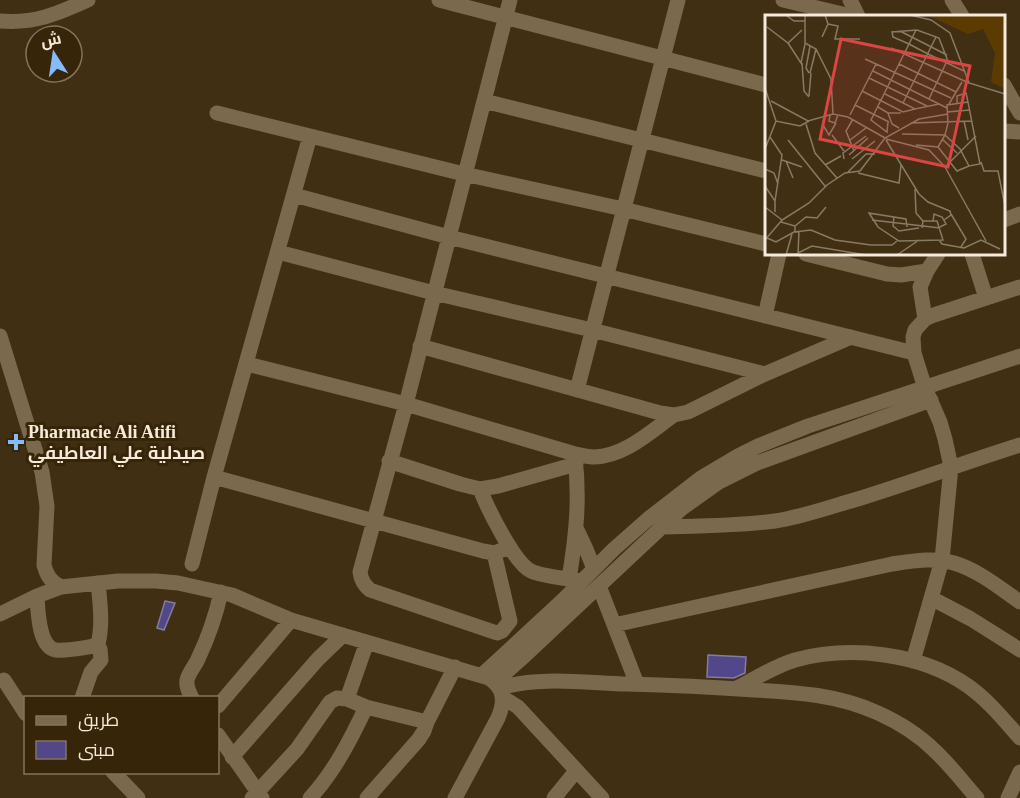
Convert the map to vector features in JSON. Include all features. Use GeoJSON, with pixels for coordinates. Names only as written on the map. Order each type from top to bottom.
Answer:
{"type":"FeatureCollection","features":[{"type":"Feature","properties":{"kind":"street"},"geometry":{"type":"LineString","coordinates":[[0,21],[22,22],[46,17],[88,0]]}},
{"type":"Feature","properties":{"kind":"street"},"geometry":{"type":"LineString","coordinates":[[439,0],[765,85]]}},
{"type":"Feature","properties":{"kind":"street"},"geometry":{"type":"LineString","coordinates":[[494,553],[510,621],[502,631],[496,633],[370,590],[361,579],[360,572],[373,520],[406,404],[510,0]]}},
{"type":"Feature","properties":{"kind":"street"},"geometry":{"type":"LineString","coordinates":[[577,390],[678,0]]}},
{"type":"Feature","properties":{"kind":"street"},"geometry":{"type":"LineString","coordinates":[[783,0],[835,15]]}},
{"type":"Feature","properties":{"kind":"street"},"geometry":{"type":"LineString","coordinates":[[850,0],[858,15]]}},
{"type":"Feature","properties":{"kind":"street"},"geometry":{"type":"LineString","coordinates":[[951,0],[961,15]]}},
{"type":"Feature","properties":{"kind":"street"},"geometry":{"type":"LineString","coordinates":[[1005,87],[1020,113]]}},
{"type":"Feature","properties":{"kind":"street"},"geometry":{"type":"LineString","coordinates":[[484,101],[765,171]]}},
{"type":"Feature","properties":{"kind":"street"},"geometry":{"type":"LineString","coordinates":[[217,113],[464,174],[765,244]]}},
{"type":"Feature","properties":{"kind":"street"},"geometry":{"type":"LineString","coordinates":[[1005,131],[1020,132]]}},
{"type":"Feature","properties":{"kind":"street"},"geometry":{"type":"LineString","coordinates":[[192,564],[214,477],[310,136]]}},
{"type":"Feature","properties":{"kind":"street"},"geometry":{"type":"LineString","coordinates":[[294,195],[448,237],[915,353]]}},
{"type":"Feature","properties":{"kind":"street"},"geometry":{"type":"LineString","coordinates":[[1005,220],[1020,214]]}},
{"type":"Feature","properties":{"kind":"street"},"geometry":{"type":"LineString","coordinates":[[278,252],[434,293],[765,374]]}},
{"type":"Feature","properties":{"kind":"street"},"geometry":{"type":"LineString","coordinates":[[765,316],[779,255]]}},
{"type":"Feature","properties":{"kind":"street"},"geometry":{"type":"LineString","coordinates":[[810,255],[887,274],[901,275],[927,271]]}},
{"type":"Feature","properties":{"kind":"street"},"geometry":{"type":"LineString","coordinates":[[924,320],[920,287],[937,255]]}},
{"type":"Feature","properties":{"kind":"street"},"geometry":{"type":"LineString","coordinates":[[972,255],[986,298]]}},
{"type":"Feature","properties":{"kind":"street"},"geometry":{"type":"LineString","coordinates":[[913,661],[942,561],[951,467],[945,439],[915,353],[913,337],[915,330],[924,320],[934,315],[1020,287]]}},
{"type":"Feature","properties":{"kind":"street"},"geometry":{"type":"LineString","coordinates":[[0,336],[4,360],[42,472],[47,507],[44,565],[50,579],[61,587]]}},
{"type":"Feature","properties":{"kind":"street"},"geometry":{"type":"LineString","coordinates":[[420,346],[674,415],[688,412],[765,374],[851,338]]}},
{"type":"Feature","properties":{"kind":"street"},"geometry":{"type":"LineString","coordinates":[[495,685],[681,509],[727,477],[1020,356]]}},
{"type":"Feature","properties":{"kind":"street"},"geometry":{"type":"LineString","coordinates":[[247,364],[406,404],[575,459]]}},
{"type":"Feature","properties":{"kind":"street"},"geometry":{"type":"LineString","coordinates":[[495,685],[575,580],[594,569],[648,519],[701,478],[738,456],[783,435],[928,394]]}},
{"type":"Feature","properties":{"kind":"street"},"geometry":{"type":"LineString","coordinates":[[389,461],[480,489],[498,486],[575,459],[606,456],[619,452],[674,415]]}},
{"type":"Feature","properties":{"kind":"street"},"geometry":{"type":"LineString","coordinates":[[661,527],[746,524],[798,517],[904,485],[1020,445]]}},
{"type":"Feature","properties":{"kind":"street"},"geometry":{"type":"LineString","coordinates":[[575,459],[578,497],[575,580]]}},
{"type":"Feature","properties":{"kind":"street"},"geometry":{"type":"LineString","coordinates":[[214,477],[483,551],[494,553],[510,547]]}},
{"type":"Feature","properties":{"kind":"street"},"geometry":{"type":"LineString","coordinates":[[480,489],[490,512],[521,563],[532,572],[575,580]]}},
{"type":"Feature","properties":{"kind":"street"},"geometry":{"type":"LineString","coordinates":[[577,530],[594,569]]}},
{"type":"Feature","properties":{"kind":"street"},"geometry":{"type":"LineString","coordinates":[[614,625],[892,564],[927,560],[954,563],[981,575],[1020,602]]}},
{"type":"Feature","properties":{"kind":"street"},"geometry":{"type":"LineString","coordinates":[[0,614],[61,587],[118,580],[178,583],[221,592],[291,620],[455,668],[495,685],[602,798]]}},
{"type":"Feature","properties":{"kind":"street"},"geometry":{"type":"LineString","coordinates":[[97,645],[100,624],[98,583]]}},
{"type":"Feature","properties":{"kind":"street"},"geometry":{"type":"LineString","coordinates":[[599,586],[637,684]]}},
{"type":"Feature","properties":{"kind":"street"},"geometry":{"type":"LineString","coordinates":[[190,696],[187,686],[188,677],[198,660],[216,613],[221,592]]}},
{"type":"Feature","properties":{"kind":"street"},"geometry":{"type":"LineString","coordinates":[[37,596],[44,639],[50,648],[61,650],[97,645]]}},
{"type":"Feature","properties":{"kind":"street"},"geometry":{"type":"LineString","coordinates":[[931,598],[1020,650]]}},
{"type":"Feature","properties":{"kind":"street"},"geometry":{"type":"LineString","coordinates":[[219,705],[291,620]]}},
{"type":"Feature","properties":{"kind":"street"},"geometry":{"type":"LineString","coordinates":[[232,757],[318,659],[343,635]]}},
{"type":"Feature","properties":{"kind":"street"},"geometry":{"type":"LineString","coordinates":[[347,699],[367,642]]}},
{"type":"Feature","properties":{"kind":"street"},"geometry":{"type":"LineString","coordinates":[[83,696],[92,670],[101,660],[100,649],[97,645]]}},
{"type":"Feature","properties":{"kind":"street"},"geometry":{"type":"LineString","coordinates":[[736,688],[771,670],[820,655],[851,652],[885,654],[913,661],[947,674],[969,686],[1002,716],[1020,738]]}},
{"type":"Feature","properties":{"kind":"street"},"geometry":{"type":"LineString","coordinates":[[367,798],[424,731],[455,668]]}},
{"type":"Feature","properties":{"kind":"street"},"geometry":{"type":"LineString","coordinates":[[4,680],[24,711]]}},
{"type":"Feature","properties":{"kind":"street"},"geometry":{"type":"LineString","coordinates":[[495,685],[537,682],[736,688],[824,696],[850,702],[899,723],[933,748],[977,798]]}},
{"type":"Feature","properties":{"kind":"street"},"geometry":{"type":"LineString","coordinates":[[455,798],[502,709],[495,685]]}},
{"type":"Feature","properties":{"kind":"street"},"geometry":{"type":"LineString","coordinates":[[219,737],[257,796],[297,749],[330,702],[337,698],[428,722]]}},
{"type":"Feature","properties":{"kind":"street"},"geometry":{"type":"LineString","coordinates":[[310,798],[351,738],[366,707]]}},
{"type":"Feature","properties":{"kind":"street"},"geometry":{"type":"LineString","coordinates":[[554,798],[576,771]]}},
{"type":"Feature","properties":{"kind":"street"},"geometry":{"type":"LineString","coordinates":[[1008,798],[1020,772]]}},
{"type":"Feature","properties":{"kind":"street"},"geometry":{"type":"LineString","coordinates":[[115,774],[138,798]]}},
{"type":"Feature","properties":{"kind":"building"},"geometry":{"type":"Polygon","coordinates":[[[165,601],[175,603],[164,630],[157,628],[165,601]]]}},
{"type":"Feature","properties":{"kind":"building"},"geometry":{"type":"Polygon","coordinates":[[[708,655],[746,657],[745,673],[734,678],[707,677],[708,655]]]}},
{"type":"Feature","properties":{"kind":"place","name":"Pharmacie Ali Atifi صيدلية علي العاطيفي"},"geometry":{"type":"Point","coordinates":[16,442]}}]}
